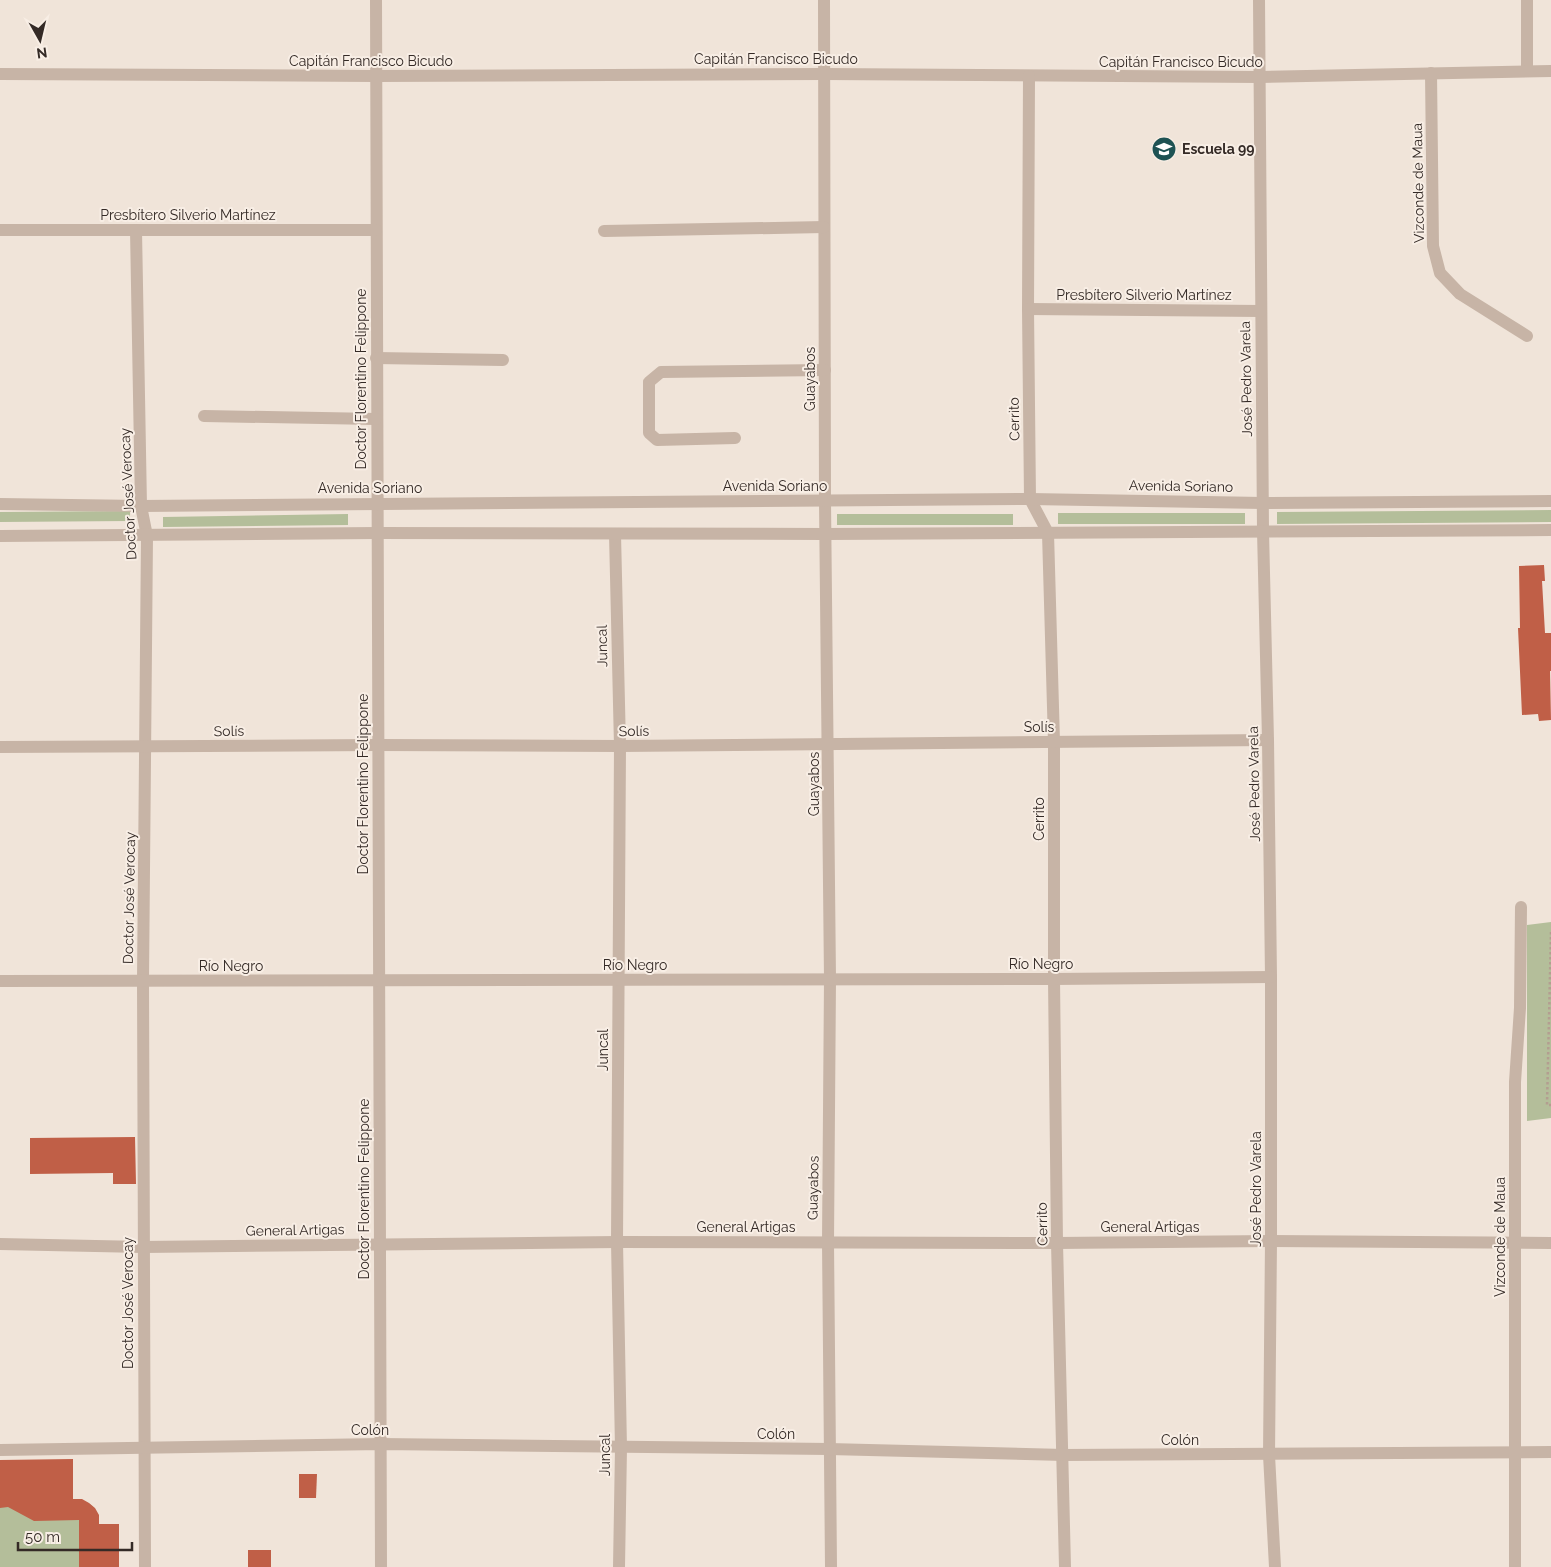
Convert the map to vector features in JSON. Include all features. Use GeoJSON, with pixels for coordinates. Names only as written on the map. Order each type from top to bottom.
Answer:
{"type":"FeatureCollection","features":[{"type":"Feature","properties":{"kind":"street","name":"Doctor Florentino Felippone"},"geometry":{"type":"LineString","coordinates":[[376,0],[381,1567]]}},
{"type":"Feature","properties":{"kind":"street","name":"Guayabos"},"geometry":{"type":"LineString","coordinates":[[824,0],[825,501],[829,743],[828,1242],[831,1567]]}},
{"type":"Feature","properties":{"kind":"street","name":"José Pedro Varela"},"geometry":{"type":"LineString","coordinates":[[1259,0],[1258,77],[1263,531],[1271,977],[1269,1455],[1275,1567]]}},
{"type":"Feature","properties":{"kind":"street"},"geometry":{"type":"LineString","coordinates":[[1527,0],[1527,71]]}},
{"type":"Feature","properties":{"kind":"street","name":"Capitán Francisco Bicudo"},"geometry":{"type":"LineString","coordinates":[[0,74],[375,76],[824,74],[1258,77],[1551,71]]}},
{"type":"Feature","properties":{"kind":"street","name":"Vizconde de Maua"},"geometry":{"type":"LineString","coordinates":[[1431,73],[1433,246],[1440,273],[1460,294],[1526,336]]}},
{"type":"Feature","properties":{"kind":"street","name":"Cerrito"},"geometry":{"type":"LineString","coordinates":[[1029,76],[1028,309],[1030,499],[1048,533],[1054,742],[1057,1243],[1064,1455],[1065,1567]]}},
{"type":"Feature","properties":{"kind":"street"},"geometry":{"type":"LineString","coordinates":[[604,231],[824,227]]}},
{"type":"Feature","properties":{"kind":"street","name":"Presbítero Silverio Martínez"},"geometry":{"type":"LineString","coordinates":[[0,230],[376,230]]}},
{"type":"Feature","properties":{"kind":"street","name":"Doctor José Verocay"},"geometry":{"type":"LineString","coordinates":[[136,230],[141,506],[147,536],[142,982],[145,1567]]}},
{"type":"Feature","properties":{"kind":"street","name":"Presbítero Silverio Martínez"},"geometry":{"type":"LineString","coordinates":[[1028,309],[1261,311]]}},
{"type":"Feature","properties":{"kind":"street"},"geometry":{"type":"LineString","coordinates":[[376,358],[503,360]]}},
{"type":"Feature","properties":{"kind":"street"},"geometry":{"type":"LineString","coordinates":[[735,438],[657,440],[649,433],[649,382],[661,372],[825,370]]}},
{"type":"Feature","properties":{"kind":"street"},"geometry":{"type":"LineString","coordinates":[[204,416],[376,419]]}},
{"type":"Feature","properties":{"kind":"street","name":"Avenida Soriano"},"geometry":{"type":"LineString","coordinates":[[0,504],[141,506],[1030,499],[1263,503],[1551,501]]}},
{"type":"Feature","properties":{"kind":"street"},"geometry":{"type":"LineString","coordinates":[[0,536],[377,533],[826,534],[1551,530]]}},
{"type":"Feature","properties":{"kind":"street","name":"Juncal"},"geometry":{"type":"LineString","coordinates":[[615,534],[620,746],[617,1242],[620,1448],[619,1567]]}},
{"type":"Feature","properties":{"kind":"street","name":"Solís"},"geometry":{"type":"LineString","coordinates":[[0,747],[620,746],[1268,740]]}},
{"type":"Feature","properties":{"kind":"street","name":"Vizconde de Maua"},"geometry":{"type":"LineString","coordinates":[[1514,1567],[1515,1082],[1520,1008],[1521,907]]}},
{"type":"Feature","properties":{"kind":"street","name":"Río Negro"},"geometry":{"type":"LineString","coordinates":[[0,982],[1271,977]]}},
{"type":"Feature","properties":{"kind":"street","name":"General Artigas"},"geometry":{"type":"LineString","coordinates":[[0,1244],[143,1247],[617,1242],[1057,1243],[1271,1241],[1551,1244]]}},
{"type":"Feature","properties":{"kind":"street","name":"Colón"},"geometry":{"type":"LineString","coordinates":[[0,1450],[381,1444],[829,1449],[1064,1455],[1551,1452]]}},
{"type":"Feature","properties":{"kind":"path"},"geometry":{"type":"LineString","coordinates":[[1550,1104],[1551,933]]}},
{"type":"Feature","properties":{"kind":"green space"},"geometry":{"type":"Polygon","coordinates":[[[1551,510],[1551,522],[1277,524],[1277,512],[1551,510]]]}},
{"type":"Feature","properties":{"kind":"green space"},"geometry":{"type":"Polygon","coordinates":[[[130,511],[130,521],[0,522],[0,512],[130,511]]]}},
{"type":"Feature","properties":{"kind":"green space"},"geometry":{"type":"Polygon","coordinates":[[[1058,513],[1245,513],[1245,524],[1058,524],[1058,513]]]}},
{"type":"Feature","properties":{"kind":"green space"},"geometry":{"type":"Polygon","coordinates":[[[348,514],[348,525],[163,527],[163,517],[348,514]]]}},
{"type":"Feature","properties":{"kind":"green space"},"geometry":{"type":"Polygon","coordinates":[[[837,514],[1013,514],[1013,525],[837,525],[837,514]]]}},
{"type":"Feature","properties":{"kind":"green space"},"geometry":{"type":"Polygon","coordinates":[[[1551,922],[1551,1118],[1527,1121],[1527,925],[1551,922]]]}},
{"type":"Feature","properties":{"kind":"green space"},"geometry":{"type":"Polygon","coordinates":[[[0,1460],[73,1499],[88,1503],[95,1509],[99,1524],[119,1524],[119,1567],[0,1567],[0,1460]]]}},
{"type":"Feature","properties":{"kind":"building"},"geometry":{"type":"Polygon","coordinates":[[[1544,565],[1545,581],[1542,581],[1545,633],[1551,633],[1551,720],[1539,721],[1538,714],[1522,715],[1518,628],[1520,628],[1519,566],[1544,565]]]}},
{"type":"Feature","properties":{"kind":"building"},"geometry":{"type":"Polygon","coordinates":[[[135,1137],[136,1184],[113,1184],[113,1173],[30,1174],[30,1138],[135,1137]]]}},
{"type":"Feature","properties":{"kind":"building"},"geometry":{"type":"Polygon","coordinates":[[[73,1459],[73,1499],[82,1499],[95,1508],[99,1515],[99,1524],[119,1524],[119,1567],[79,1567],[79,1520],[34,1521],[8,1507],[0,1508],[0,1460],[73,1459]]]}},
{"type":"Feature","properties":{"kind":"building"},"geometry":{"type":"Polygon","coordinates":[[[299,1474],[317,1474],[316,1498],[299,1498],[299,1474]]]}},
{"type":"Feature","properties":{"kind":"building"},"geometry":{"type":"Polygon","coordinates":[[[248,1550],[271,1550],[271,1567],[248,1567],[248,1550]]]}},
{"type":"Feature","properties":{"kind":"place","name":"Escuela 99"},"geometry":{"type":"Point","coordinates":[1164,149]}}]}
